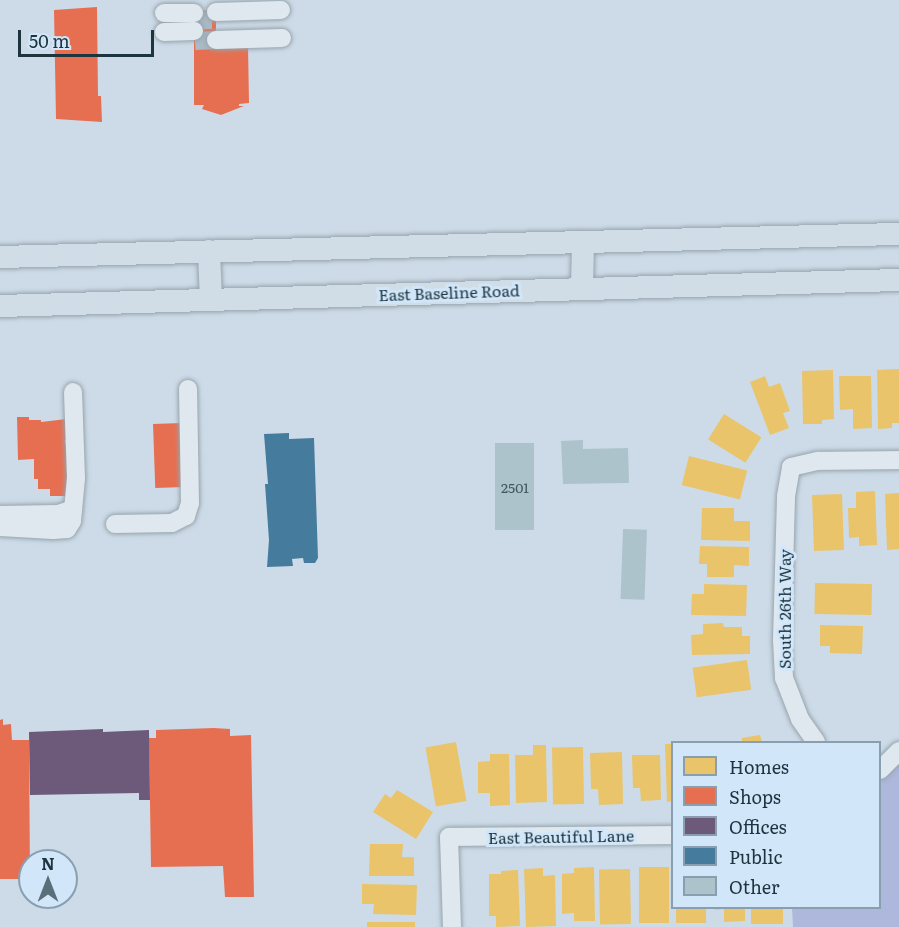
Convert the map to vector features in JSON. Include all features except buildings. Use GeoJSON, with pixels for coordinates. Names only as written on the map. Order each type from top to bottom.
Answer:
{"type":"FeatureCollection","features":[{"type":"Feature","properties":{"kind":"main road"},"geometry":{"type":"LineString","coordinates":[[0,257],[899,234]]}},
{"type":"Feature","properties":{"kind":"main road"},"geometry":{"type":"LineString","coordinates":[[582,287],[583,242]]}},
{"type":"Feature","properties":{"kind":"main road"},"geometry":{"type":"LineString","coordinates":[[209,251],[211,300]]}},
{"type":"Feature","properties":{"kind":"main road","name":"East Baseline Road"},"geometry":{"type":"LineString","coordinates":[[0,306],[899,279]]}},
{"type":"Feature","properties":{"kind":"street"},"geometry":{"type":"LineString","coordinates":[[216,26],[282,24],[216,26]]}},
{"type":"Feature","properties":{"kind":"street"},"geometry":{"type":"LineString","coordinates":[[164,28],[194,26],[164,28]]}},
{"type":"Feature","properties":{"kind":"street"},"geometry":{"type":"LineString","coordinates":[[115,524],[172,523],[186,516],[190,503],[188,389]]}},
{"type":"Feature","properties":{"kind":"street"},"geometry":{"type":"LineString","coordinates":[[0,526],[67,529],[72,522],[76,478],[74,392]]}},
{"type":"Feature","properties":{"kind":"street","name":"South 26th Way"},"geometry":{"type":"LineString","coordinates":[[815,741],[800,719],[784,678],[782,641],[786,496],[790,467],[818,461],[899,459]]}},
{"type":"Feature","properties":{"kind":"street"},"geometry":{"type":"LineString","coordinates":[[0,515],[58,514],[73,509]]}},
{"type":"Feature","properties":{"kind":"street"},"geometry":{"type":"LineString","coordinates":[[881,768],[899,751]]}},
{"type":"Feature","properties":{"kind":"street","name":"East Beautiful Lane"},"geometry":{"type":"LineString","coordinates":[[452,927],[449,837],[671,834]]}},
{"type":"Feature","properties":{"kind":"shaded area"},"geometry":{"type":"Polygon","coordinates":[[[899,751],[899,927],[793,927],[792,909],[881,909],[881,769],[899,751]]]}},
{"type":"Feature","properties":{"kind":"tunnel"},"geometry":{"type":"LineString","coordinates":[[194,21],[216,20]]}},
{"type":"Feature","properties":{"kind":"tunnel"},"geometry":{"type":"LineString","coordinates":[[195,41],[216,40]]}}]}
